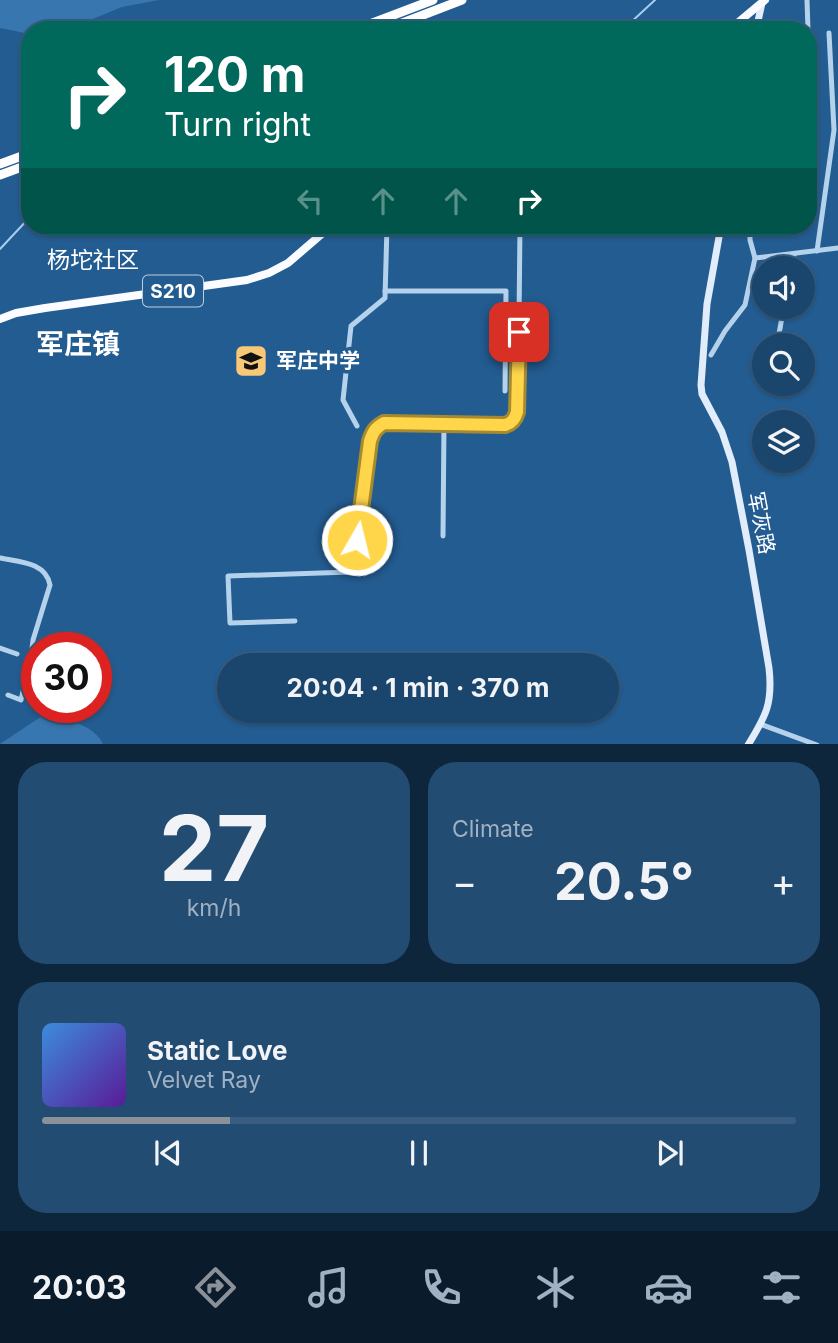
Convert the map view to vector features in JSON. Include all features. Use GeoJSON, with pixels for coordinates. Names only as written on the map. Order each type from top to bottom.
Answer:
{"type":"FeatureCollection","features":[{"type":"Feature","properties":{"kind":"highway"},"geometry":{"type":"LineString","coordinates":[[378,21],[433,0]]}},
{"type":"Feature","properties":{"kind":"highway"},"geometry":{"type":"LineString","coordinates":[[407,21],[462,0]]}},
{"type":"Feature","properties":{"kind":"highway"},"geometry":{"type":"LineString","coordinates":[[0,164],[21,156]]}},
{"type":"Feature","properties":{"kind":"highway"},"geometry":{"type":"LineString","coordinates":[[0,175],[21,167]]}},
{"type":"Feature","properties":{"kind":"main road"},"geometry":{"type":"LineString","coordinates":[[740,21],[764,1]]}},
{"type":"Feature","properties":{"kind":"main road","name":"S210"},"geometry":{"type":"LineString","coordinates":[[0,319],[45,308],[247,280],[288,263],[321,235]]}},
{"type":"Feature","properties":{"kind":"street"},"geometry":{"type":"LineString","coordinates":[[807,0],[810,21]]}},
{"type":"Feature","properties":{"kind":"street"},"geometry":{"type":"LineString","coordinates":[[759,21],[764,1]]}},
{"type":"Feature","properties":{"kind":"street"},"geometry":{"type":"LineString","coordinates":[[817,251],[834,130],[829,33]]}},
{"type":"Feature","properties":{"kind":"street"},"geometry":{"type":"LineString","coordinates":[[357,426],[343,400],[351,326],[385,298],[387,235]]}},
{"type":"Feature","properties":{"kind":"street"},"geometry":{"type":"LineString","coordinates":[[295,621],[230,623],[228,576],[350,572],[370,441],[377,427],[384,423],[505,425],[516,419],[520,235]]}},
{"type":"Feature","properties":{"kind":"street","name":"军灰路"},"geometry":{"type":"LineString","coordinates":[[719,235],[707,303],[702,394],[728,447],[749,550],[770,680],[769,702],[748,744]]}},
{"type":"Feature","properties":{"kind":"street"},"geometry":{"type":"LineString","coordinates":[[750,235],[754,256]]}},
{"type":"Feature","properties":{"kind":"street"},"geometry":{"type":"LineString","coordinates":[[774,256],[838,248]]}},
{"type":"Feature","properties":{"kind":"street"},"geometry":{"type":"LineString","coordinates":[[711,355],[724,331],[744,305],[752,271]]}},
{"type":"Feature","properties":{"kind":"street"},"geometry":{"type":"LineString","coordinates":[[385,291],[506,291],[505,391]]}},
{"type":"Feature","properties":{"kind":"street"},"geometry":{"type":"LineString","coordinates":[[443,536],[444,424]]}},
{"type":"Feature","properties":{"kind":"street"},"geometry":{"type":"LineString","coordinates":[[0,558],[43,570],[50,585],[33,640],[21,700],[8,695]]}},
{"type":"Feature","properties":{"kind":"street"},"geometry":{"type":"LineString","coordinates":[[0,648],[17,654]]}},
{"type":"Feature","properties":{"kind":"street"},"geometry":{"type":"LineString","coordinates":[[760,724],[817,744]]}},
{"type":"Feature","properties":{"kind":"shaded area"},"geometry":{"type":"Polygon","coordinates":[[[0,0],[159,0],[122,7],[88,21],[21,21],[21,32],[0,28],[0,0]]]}},
{"type":"Feature","properties":{"kind":"shaded area"},"geometry":{"type":"Polygon","coordinates":[[[32,723],[74,723],[92,731],[103,744],[0,744],[32,723]]]}},
{"type":"Feature","properties":{"kind":"waterway"},"geometry":{"type":"LineString","coordinates":[[632,21],[655,0]]}},
{"type":"Feature","properties":{"kind":"waterway"},"geometry":{"type":"LineString","coordinates":[[0,249],[21,227]]}},
{"type":"Feature","properties":{"kind":"place","name":"军庄中学"},"geometry":{"type":"Point","coordinates":[251,361]}},
{"type":"Feature","properties":{"kind":"district","name":"杨坨社区"},"geometry":{"type":"Point","coordinates":[93,260]}},
{"type":"Feature","properties":{"kind":"district","name":"军庄镇"},"geometry":{"type":"Point","coordinates":[78,344]}},
{"type":"Feature","properties":{"kind":"route"},"geometry":{"type":"LineString","coordinates":[[357,540],[370,441],[377,427],[384,423],[509,424],[516,419],[517,412],[519,332]]}}]}
